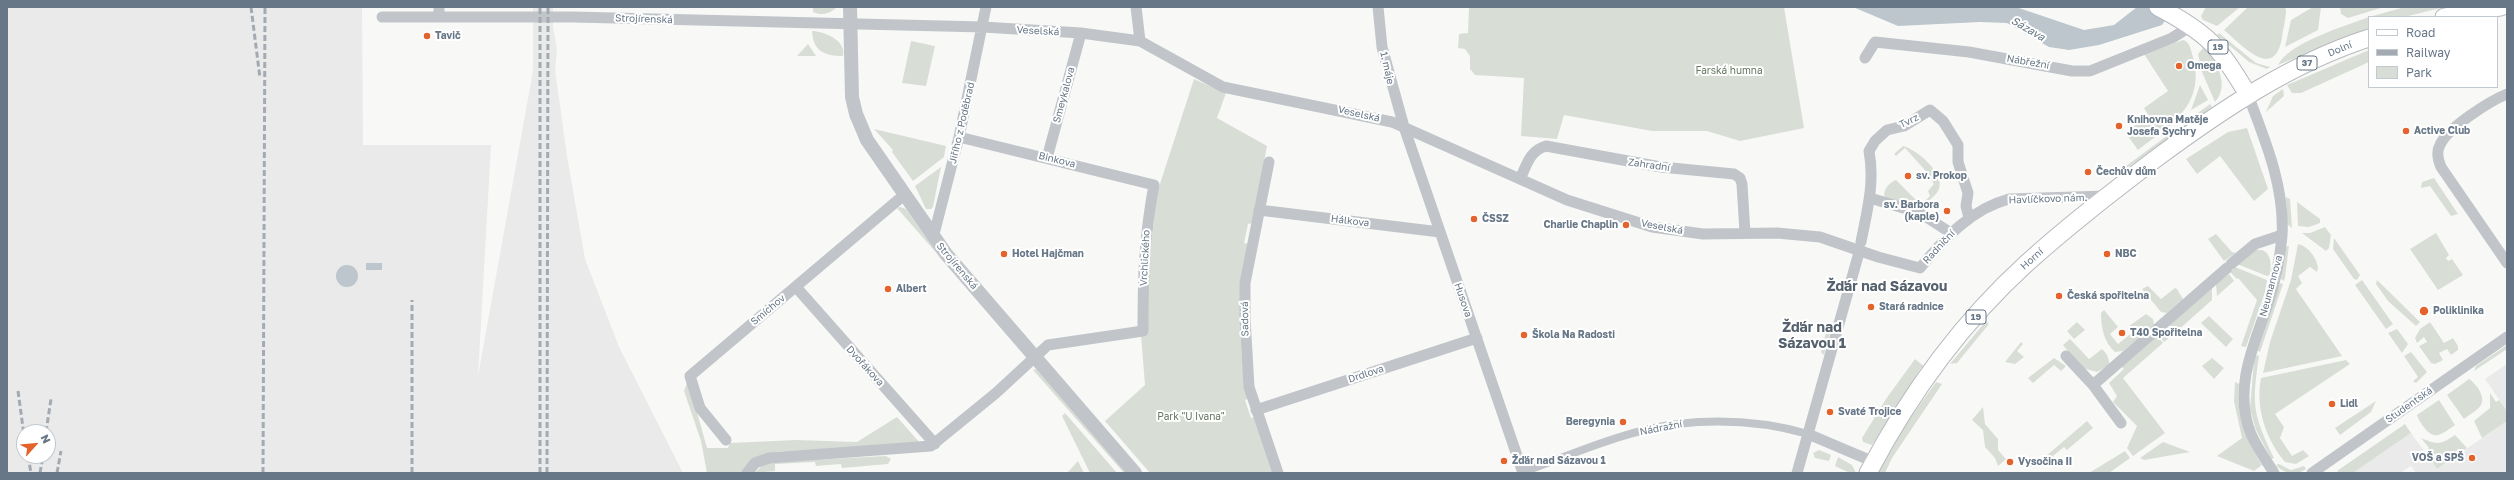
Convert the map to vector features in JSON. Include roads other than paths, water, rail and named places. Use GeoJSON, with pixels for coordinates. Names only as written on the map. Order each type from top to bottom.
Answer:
{"type":"FeatureCollection","features":[{"type":"Feature","properties":{"kind":"main road"},"geometry":{"type":"LineString","coordinates":[[2446,16],[2461,10],[2501,7]]}},
{"type":"Feature","properties":{"kind":"main road","name":"19"},"geometry":{"type":"LineString","coordinates":[[2165,11],[2191,26],[2220,49],[2248,96]]}},
{"type":"Feature","properties":{"kind":"main road","name":"Dolní"},"geometry":{"type":"LineString","coordinates":[[2248,96],[2310,61],[2368,38]]}},
{"type":"Feature","properties":{"kind":"main road","name":"Horní"},"geometry":{"type":"LineString","coordinates":[[1871,468],[1909,404],[1960,335],[2027,263],[2106,196],[2177,143],[2248,96]]}},
{"type":"Feature","properties":{"kind":"street","name":"Strojírenská"},"geometry":{"type":"LineString","coordinates":[[850,7],[852,97],[856,114],[867,140],[933,238],[1136,473]]}},
{"type":"Feature","properties":{"kind":"street","name":"Jiřího z Poděbrad"},"geometry":{"type":"LineString","coordinates":[[933,238],[959,137],[986,7]]}},
{"type":"Feature","properties":{"kind":"street"},"geometry":{"type":"LineString","coordinates":[[1136,7],[1140,41]]}},
{"type":"Feature","properties":{"kind":"street","name":"1. máje"},"geometry":{"type":"LineString","coordinates":[[1378,10],[1384,54],[1404,128]]}},
{"type":"Feature","properties":{"kind":"street","name":"Strojírenská"},"geometry":{"type":"LineString","coordinates":[[382,17],[439,12],[850,25]]}},
{"type":"Feature","properties":{"kind":"street","name":"Veselská"},"geometry":{"type":"LineString","coordinates":[[850,25],[983,27],[1081,33],[1140,41],[1223,87],[1392,122],[1520,178],[1566,200],[1652,227],[1703,234],[1777,233],[1820,237],[1860,246]]}},
{"type":"Feature","properties":{"kind":"street","name":"Nábřežní"},"geometry":{"type":"LineString","coordinates":[[1865,58],[1875,42],[1969,52],[2072,71],[2090,71],[2172,38],[2191,26]]}},
{"type":"Feature","properties":{"kind":"street","name":"Smeykalova"},"geometry":{"type":"LineString","coordinates":[[1047,158],[1081,33]]}},
{"type":"Feature","properties":{"kind":"street"},"geometry":{"type":"LineString","coordinates":[[2507,94],[2493,101],[2445,137],[2438,151],[2441,167],[2507,263]]}},
{"type":"Feature","properties":{"kind":"street","name":"Neumannova"},"geometry":{"type":"LineString","coordinates":[[2248,96],[2279,188],[2282,235],[2274,281],[2251,351],[2244,390],[2244,404],[2251,433],[2274,473]]}},
{"type":"Feature","properties":{"kind":"street","name":"Tvrz"},"geometry":{"type":"LineString","coordinates":[[1797,473],[1860,246],[1870,198],[1873,171],[1869,151],[1875,141],[1887,130],[1904,126],[1930,110],[1943,121],[1958,145],[1958,162],[1968,193],[1966,206],[1969,218]]}},
{"type":"Feature","properties":{"kind":"street","name":"Husova"},"geometry":{"type":"LineString","coordinates":[[1404,128],[1522,473]]}},
{"type":"Feature","properties":{"kind":"street","name":"Binkova"},"geometry":{"type":"LineString","coordinates":[[959,137],[1154,185]]}},
{"type":"Feature","properties":{"kind":"street","name":"Zahradní"},"geometry":{"type":"LineString","coordinates":[[1520,178],[1531,154],[1537,148],[1546,146],[1661,167],[1734,174],[1740,178],[1742,184],[1745,233]]}},
{"type":"Feature","properties":{"kind":"street","name":"Sadová"},"geometry":{"type":"LineString","coordinates":[[1269,162],[1245,283],[1247,365],[1249,387],[1278,473]]}},
{"type":"Feature","properties":{"kind":"street","name":"Vrchlického"},"geometry":{"type":"LineString","coordinates":[[1035,357],[1048,345],[1143,331],[1143,261],[1145,229],[1154,185]]}},
{"type":"Feature","properties":{"kind":"street","name":"Smíchov"},"geometry":{"type":"LineString","coordinates":[[726,440],[700,408],[690,376],[904,195]]}},
{"type":"Feature","properties":{"kind":"street","name":"Havlíčkovo nám."},"geometry":{"type":"LineString","coordinates":[[1969,218],[1994,203],[2009,199],[2106,196]]}},
{"type":"Feature","properties":{"kind":"street"},"geometry":{"type":"LineString","coordinates":[[1870,198],[1920,213],[1951,233]]}},
{"type":"Feature","properties":{"kind":"street","name":"Hálkova"},"geometry":{"type":"LineString","coordinates":[[1259,210],[1440,232]]}},
{"type":"Feature","properties":{"kind":"street","name":"Radniční"},"geometry":{"type":"LineString","coordinates":[[1860,246],[1878,257],[1920,268],[1951,233],[1969,218]]}},
{"type":"Feature","properties":{"kind":"street"},"geometry":{"type":"LineString","coordinates":[[2093,385],[2254,244],[2282,235]]}},
{"type":"Feature","properties":{"kind":"street","name":"Dvořákova"},"geometry":{"type":"LineString","coordinates":[[796,287],[935,444]]}},
{"type":"Feature","properties":{"kind":"street","name":"Studentská"},"geometry":{"type":"LineString","coordinates":[[2312,473],[2507,337]]}},
{"type":"Feature","properties":{"kind":"street","name":"Drdlova"},"geometry":{"type":"LineString","coordinates":[[1256,410],[1477,338]]}},
{"type":"Feature","properties":{"kind":"street"},"geometry":{"type":"LineString","coordinates":[[2066,356],[2093,385],[2121,423]]}},
{"type":"Feature","properties":{"kind":"street"},"geometry":{"type":"LineString","coordinates":[[747,473],[755,463],[769,458],[902,450],[935,444],[996,394],[1035,357]]}},
{"type":"Feature","properties":{"kind":"street","name":"Nádražní"},"geometry":{"type":"LineString","coordinates":[[1522,473],[1633,434],[1676,424],[1725,421],[1808,434]]}},
{"type":"Feature","properties":{"kind":"street"},"geometry":{"type":"LineString","coordinates":[[1808,434],[1871,468]]}},
{"type":"Feature","properties":{"kind":"water","name":"Sázava"},"geometry":{"type":"Polygon","coordinates":[[[1853,7],[2016,7],[2084,30],[2114,25],[2137,7],[2174,7],[2162,25],[2099,45],[2069,50],[2049,47],[2007,23],[1980,22],[1898,26],[1853,7]]]}},
{"type":"Feature","properties":{"kind":"water"},"geometry":{"type":"Polygon","coordinates":[[[366,263],[382,263],[382,270],[366,270],[366,263]]]}},
{"type":"Feature","properties":{"kind":"water"},"geometry":{"type":"Polygon","coordinates":[[[347,265],[355,268],[358,276],[355,284],[347,287],[339,284],[336,276],[339,268],[347,265]]]}},
{"type":"Feature","properties":{"kind":"railway"},"geometry":{"type":"LineString","coordinates":[[251,7],[260,78]]}},
{"type":"Feature","properties":{"kind":"railway"},"geometry":{"type":"LineString","coordinates":[[263,473],[265,7]]}},
{"type":"Feature","properties":{"kind":"railway"},"geometry":{"type":"LineString","coordinates":[[540,7],[540,473]]}},
{"type":"Feature","properties":{"kind":"railway"},"geometry":{"type":"LineString","coordinates":[[547,473],[548,7]]}},
{"type":"Feature","properties":{"kind":"railway"},"geometry":{"type":"LineString","coordinates":[[412,300],[412,473]]}},
{"type":"Feature","properties":{"kind":"railway"},"geometry":{"type":"LineString","coordinates":[[18,391],[22,424]]}},
{"type":"Feature","properties":{"kind":"railway"},"geometry":{"type":"LineString","coordinates":[[47,424],[51,399]]}},
{"type":"Feature","properties":{"kind":"railway"},"geometry":{"type":"LineString","coordinates":[[57,473],[61,451]]}},
{"type":"Feature","properties":{"kind":"railway"},"geometry":{"type":"LineString","coordinates":[[29,464],[31,473]]}},
{"type":"Feature","properties":{"kind":"railway"},"geometry":{"type":"LineString","coordinates":[[40,473],[42,464]]}},
{"type":"Feature","properties":{"kind":"place","name":"Tavič"},"geometry":{"type":"Point","coordinates":[427,36]}},
{"type":"Feature","properties":{"kind":"place","name":"Omega"},"geometry":{"type":"Point","coordinates":[2179,66]}},
{"type":"Feature","properties":{"kind":"place","name":"Knihovna Matěje Josefa Sychry"},"geometry":{"type":"Point","coordinates":[2119,126]}},
{"type":"Feature","properties":{"kind":"place","name":"Active Club"},"geometry":{"type":"Point","coordinates":[2406,131]}},
{"type":"Feature","properties":{"kind":"place","name":"Čechův dům"},"geometry":{"type":"Point","coordinates":[2088,172]}},
{"type":"Feature","properties":{"kind":"place","name":"sv. Prokop"},"geometry":{"type":"Point","coordinates":[1908,176]}},
{"type":"Feature","properties":{"kind":"place","name":"sv. Barbora (kaple)"},"geometry":{"type":"Point","coordinates":[1947,211]}},
{"type":"Feature","properties":{"kind":"place","name":"ČSSZ"},"geometry":{"type":"Point","coordinates":[1474,219]}},
{"type":"Feature","properties":{"kind":"place","name":"Charlie Chaplin"},"geometry":{"type":"Point","coordinates":[1626,225]}},
{"type":"Feature","properties":{"kind":"place","name":"Hotel Hajčman"},"geometry":{"type":"Point","coordinates":[1004,254]}},
{"type":"Feature","properties":{"kind":"place","name":"NBC"},"geometry":{"type":"Point","coordinates":[2107,254]}},
{"type":"Feature","properties":{"kind":"place","name":"Albert"},"geometry":{"type":"Point","coordinates":[888,289]}},
{"type":"Feature","properties":{"kind":"place","name":"Česká spořitelna"},"geometry":{"type":"Point","coordinates":[2059,296]}},
{"type":"Feature","properties":{"kind":"place","name":"Stará radnice"},"geometry":{"type":"Point","coordinates":[1871,307]}},
{"type":"Feature","properties":{"kind":"place","name":"Poliklinika"},"geometry":{"type":"Point","coordinates":[2424,311]}},
{"type":"Feature","properties":{"kind":"place","name":"T40 Spořitelna"},"geometry":{"type":"Point","coordinates":[2122,333]}},
{"type":"Feature","properties":{"kind":"place","name":"Škola Na Radosti"},"geometry":{"type":"Point","coordinates":[1524,335]}},
{"type":"Feature","properties":{"kind":"place","name":"Lidl"},"geometry":{"type":"Point","coordinates":[2332,404]}},
{"type":"Feature","properties":{"kind":"place","name":"Svaté Trojice"},"geometry":{"type":"Point","coordinates":[1830,412]}},
{"type":"Feature","properties":{"kind":"place","name":"Beregynia"},"geometry":{"type":"Point","coordinates":[1623,422]}},
{"type":"Feature","properties":{"kind":"place","name":"VOŠ a SPŠ"},"geometry":{"type":"Point","coordinates":[2472,458]}},
{"type":"Feature","properties":{"kind":"place","name":"Žďár nad Sázavou 1"},"geometry":{"type":"Point","coordinates":[1504,461]}},
{"type":"Feature","properties":{"kind":"place","name":"Vysočina II"},"geometry":{"type":"Point","coordinates":[2010,462]}},
{"type":"Feature","properties":{"kind":"district","name":"Žďár nad Sázavou"},"geometry":{"type":"Point","coordinates":[1887,287]}},
{"type":"Feature","properties":{"kind":"district","name":"Žďár nad Sázavou 1"},"geometry":{"type":"Point","coordinates":[1812,336]}},
{"type":"Feature","properties":{"kind":"park label","name":"Farská humna"},"geometry":{"type":"Point","coordinates":[1729,71]}},
{"type":"Feature","properties":{"kind":"park label","name":"Park \"U Ivana\""},"geometry":{"type":"Point","coordinates":[1191,417]}}]}
